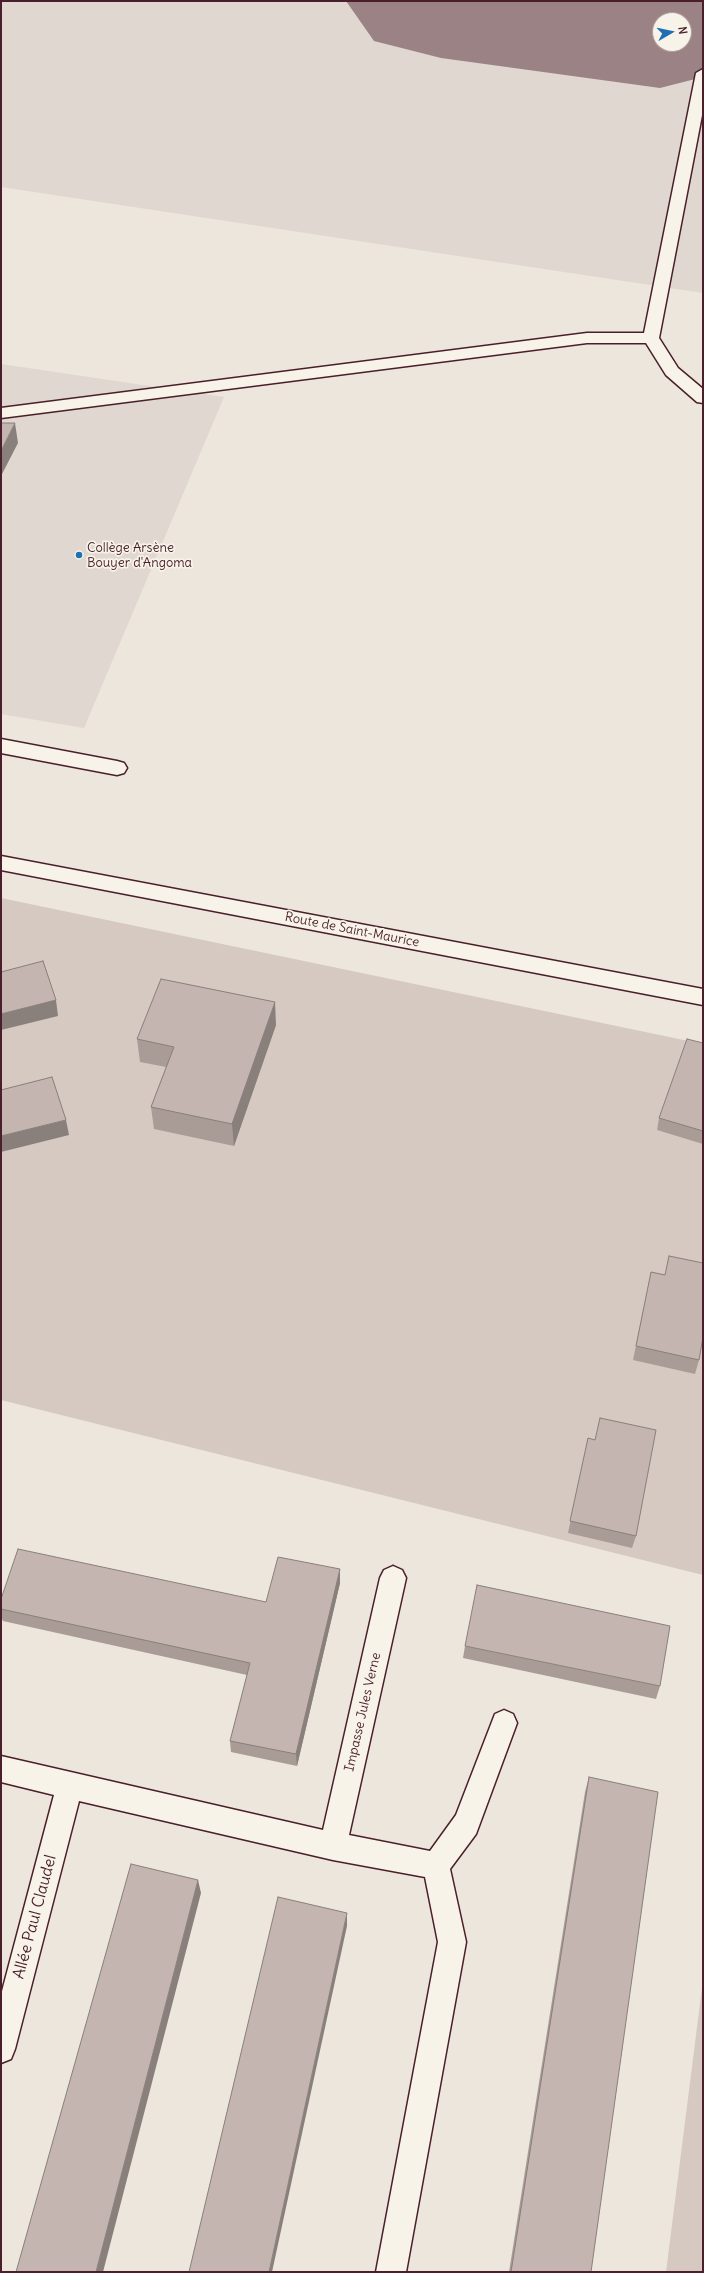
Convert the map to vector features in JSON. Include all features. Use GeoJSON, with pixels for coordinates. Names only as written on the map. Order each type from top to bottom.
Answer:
{"type":"FeatureCollection","features":[{"type":"Feature","properties":{"kind":"street"},"geometry":{"type":"LineString","coordinates":[[703,73],[651,338],[672,371],[703,398]]}},
{"type":"Feature","properties":{"kind":"street"},"geometry":{"type":"LineString","coordinates":[[1,413],[587,338],[651,338]]}},
{"type":"Feature","properties":{"kind":"street"},"geometry":{"type":"LineString","coordinates":[[1,746],[117,768]]}},
{"type":"Feature","properties":{"kind":"street","name":"Route de Saint-Maurice"},"geometry":{"type":"LineString","coordinates":[[1,863],[703,997]]}},
{"type":"Feature","properties":{"kind":"street","name":"Impasse Jules Verne"},"geometry":{"type":"LineString","coordinates":[[333,1846],[393,1578]]}},
{"type":"Feature","properties":{"kind":"street"},"geometry":{"type":"LineString","coordinates":[[391,2272],[452,1942],[436,1866],[466,1824],[504,1723]]}},
{"type":"Feature","properties":{"kind":"street"},"geometry":{"type":"LineString","coordinates":[[1,1769],[333,1846],[436,1866]]}},
{"type":"Feature","properties":{"kind":"street","name":"Allée Paul Claudel"},"geometry":{"type":"LineString","coordinates":[[1,2049],[70,1785]]}},
{"type":"Feature","properties":{"kind":"shaded area"},"geometry":{"type":"Polygon","coordinates":[[[1,1],[703,1],[703,293],[1,187],[1,1]]]}},
{"type":"Feature","properties":{"kind":"shaded area","name":"Collège Arsène Bouyer d'Angoma"},"geometry":{"type":"Polygon","coordinates":[[[1,364],[224,397],[84,728],[1,714],[1,364]]]}},
{"type":"Feature","properties":{"kind":"shaded area"},"geometry":{"type":"Polygon","coordinates":[[[1,898],[703,1044],[703,1575],[1,1400],[1,898]]]}},
{"type":"Feature","properties":{"kind":"shaded area"},"geometry":{"type":"Polygon","coordinates":[[[703,1980],[703,2272],[666,2272],[703,1980]]]}},
{"type":"Feature","properties":{"kind":"building"},"geometry":{"type":"Polygon","coordinates":[[[1,423],[15,423],[1,451],[1,423]]]}},
{"type":"Feature","properties":{"kind":"building"},"geometry":{"type":"Polygon","coordinates":[[[43,961],[56,1000],[1,1014],[1,972],[43,961]]]}},
{"type":"Feature","properties":{"kind":"building"},"geometry":{"type":"Polygon","coordinates":[[[161,979],[275,1002],[232,1124],[151,1107],[174,1047],[137,1039],[161,979]]]}},
{"type":"Feature","properties":{"kind":"building"},"geometry":{"type":"Polygon","coordinates":[[[687,1039],[703,1043],[703,1131],[659,1118],[687,1039]]]}},
{"type":"Feature","properties":{"kind":"building"},"geometry":{"type":"Polygon","coordinates":[[[52,1077],[66,1120],[1,1136],[1,1090],[52,1077]]]}},
{"type":"Feature","properties":{"kind":"building"},"geometry":{"type":"Polygon","coordinates":[[[669,1256],[703,1263],[703,1337],[699,1360],[636,1346],[651,1272],[665,1275],[669,1256]]]}},
{"type":"Feature","properties":{"kind":"building"},"geometry":{"type":"Polygon","coordinates":[[[600,1418],[656,1430],[636,1536],[570,1521],[588,1438],[595,1440],[600,1418]]]}},
{"type":"Feature","properties":{"kind":"building"},"geometry":{"type":"Polygon","coordinates":[[[18,1549],[266,1602],[278,1557],[340,1569],[296,1754],[230,1741],[250,1663],[1,1609],[1,1599],[18,1549]]]}},
{"type":"Feature","properties":{"kind":"building"},"geometry":{"type":"Polygon","coordinates":[[[477,1585],[670,1626],[660,1686],[465,1646],[477,1585]]]}},
{"type":"Feature","properties":{"kind":"building"},"geometry":{"type":"Polygon","coordinates":[[[589,1777],[658,1792],[591,2272],[511,2272],[589,1777]]]}},
{"type":"Feature","properties":{"kind":"building"},"geometry":{"type":"Polygon","coordinates":[[[131,1864],[198,1880],[96,2272],[16,2272],[131,1864]]]}},
{"type":"Feature","properties":{"kind":"building"},"geometry":{"type":"Polygon","coordinates":[[[278,1897],[347,1913],[269,2272],[189,2272],[278,1897]]]}},
{"type":"Feature","properties":{"kind":"runway"},"geometry":{"type":"LineString","coordinates":[[441,1],[652,29]]}},
{"type":"Feature","properties":{"kind":"place","name":"Collège Arsène Bouyer d'Angoma"},"geometry":{"type":"Point","coordinates":[79,555]}}]}
